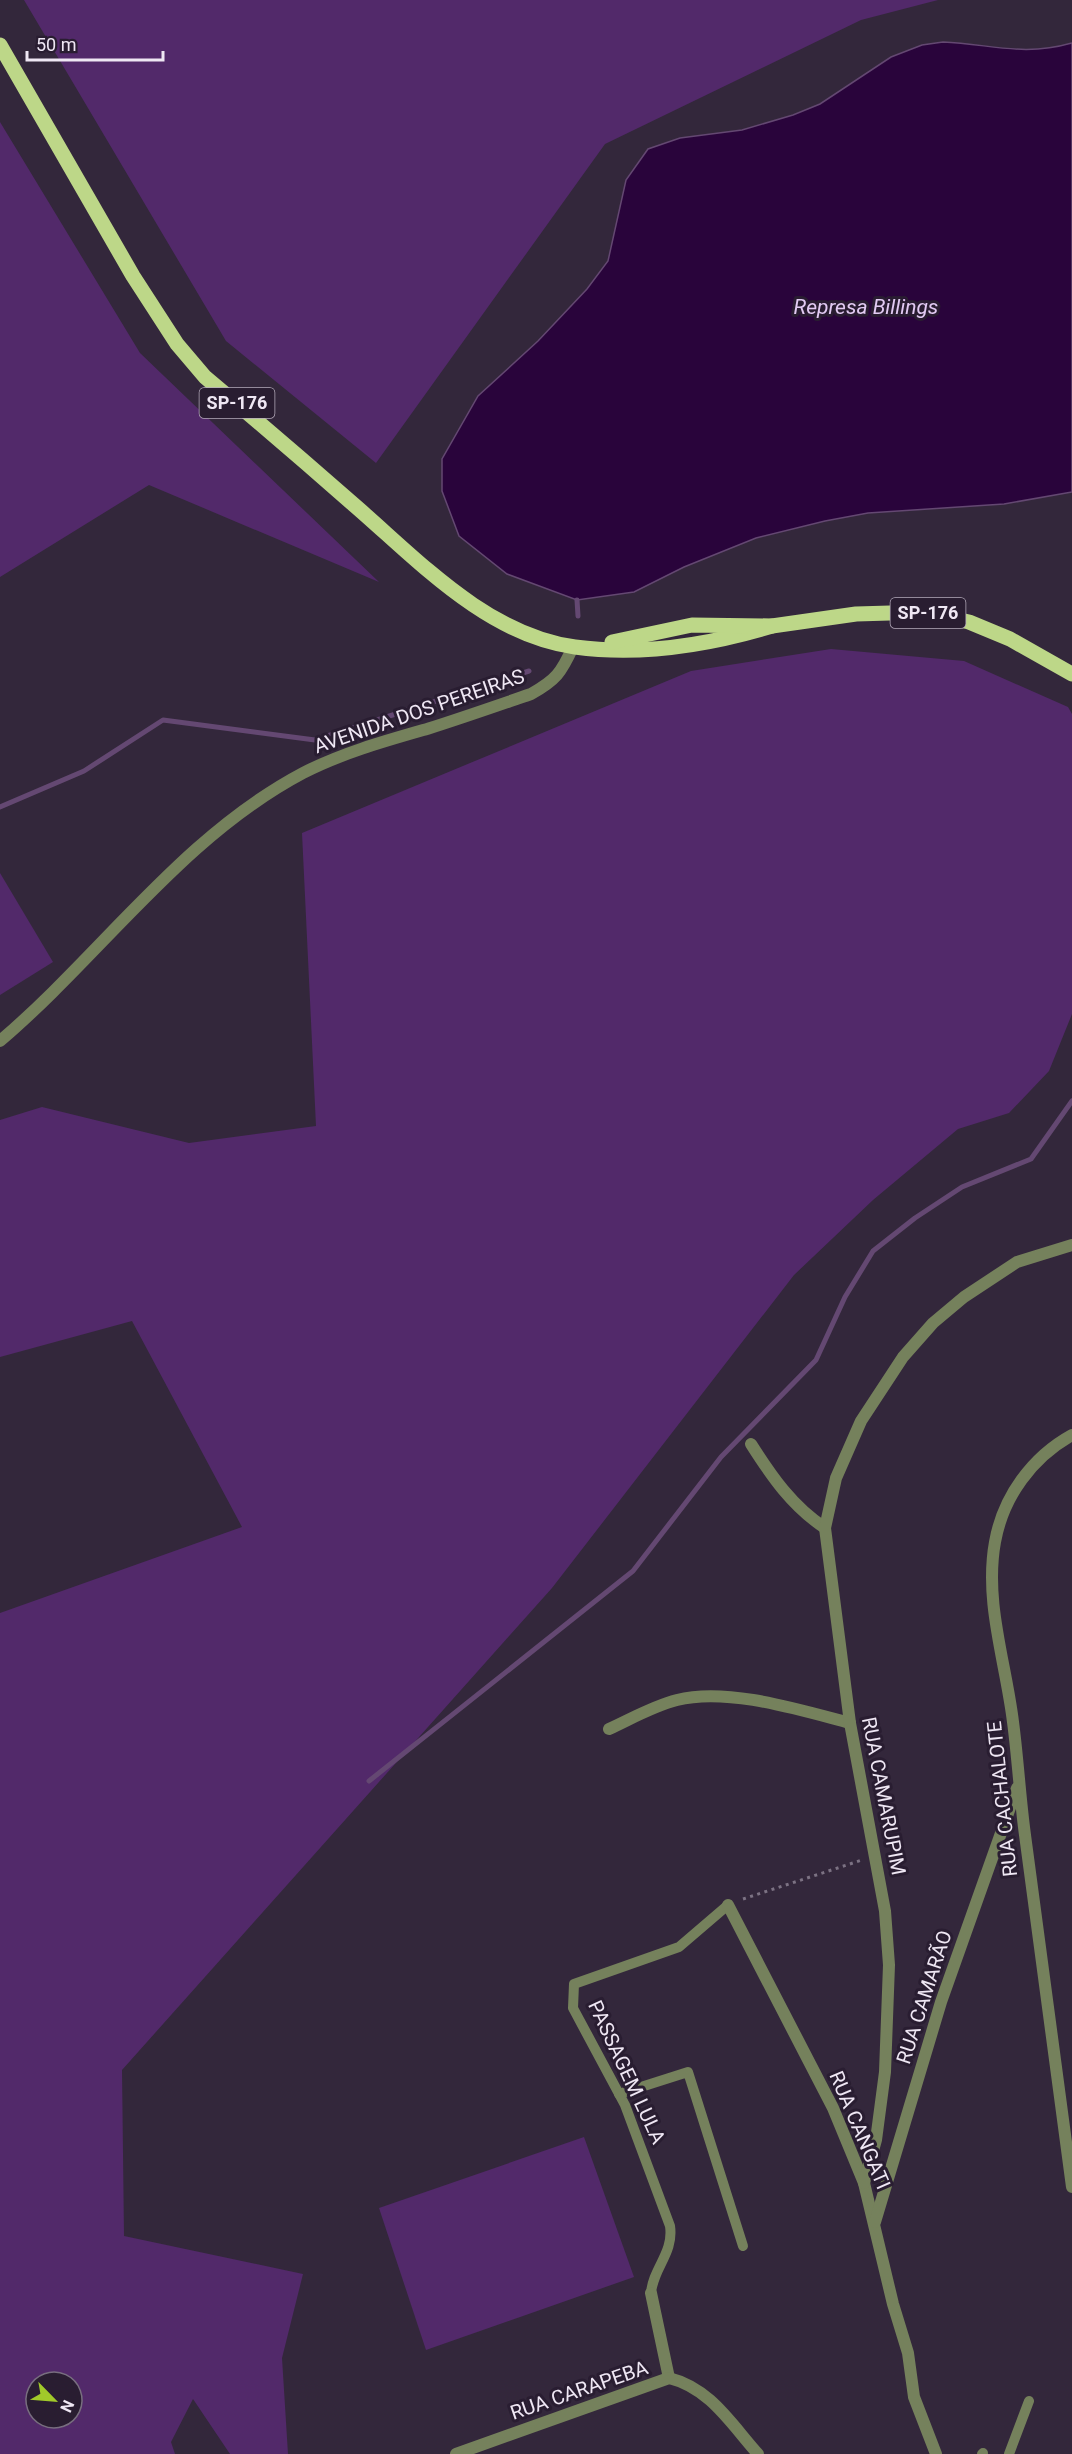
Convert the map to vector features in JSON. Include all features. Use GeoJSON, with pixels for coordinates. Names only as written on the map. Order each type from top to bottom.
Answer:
{"type":"FeatureCollection","features":[{"type":"Feature","properties":{"kind":"main road","name":"SP-176"},"geometry":{"type":"LineString","coordinates":[[0,45],[133,276],[177,344],[205,377],[456,592],[502,622],[579,648],[692,625],[772,626],[856,614],[924,612],[969,622],[1010,639],[1072,674]]}},
{"type":"Feature","properties":{"kind":"street","name":"AVENIDA DOS PEREIRAS"},"geometry":{"type":"LineString","coordinates":[[0,1041],[57,989],[147,894],[218,831],[266,796],[302,774],[351,751],[531,694],[553,682],[579,648]]}},
{"type":"Feature","properties":{"kind":"street","name":"RUA CAMARUPIM"},"geometry":{"type":"LineString","coordinates":[[864,2183],[876,2140],[889,2023],[885,1911],[850,1723],[825,1528],[836,1478],[861,1421],[903,1357],[933,1323],[964,1297],[1017,1262],[1072,1245]]}},
{"type":"Feature","properties":{"kind":"street","name":"RUA CACHALOTE"},"geometry":{"type":"LineString","coordinates":[[1072,1435],[1052,1446],[1021,1480],[1005,1506],[995,1541],[992,1572],[993,1604],[1014,1723],[1019,1785],[1053,2060],[1072,2187]]}},
{"type":"Feature","properties":{"kind":"street"},"geometry":{"type":"LineString","coordinates":[[751,1444],[783,1491],[808,1517],[825,1528]]}},
{"type":"Feature","properties":{"kind":"street"},"geometry":{"type":"LineString","coordinates":[[609,1729],[678,1700],[703,1697],[780,1706],[850,1723]]}},
{"type":"Feature","properties":{"kind":"street","name":"RUA CAMARÃO"},"geometry":{"type":"LineString","coordinates":[[874,2223],[941,2002],[1019,1785]]}},
{"type":"Feature","properties":{"kind":"street","name":"RUA CANGATI"},"geometry":{"type":"LineString","coordinates":[[728,1905],[833,2108],[864,2183],[893,2304],[908,2353],[914,2397],[936,2454]]}},
{"type":"Feature","properties":{"kind":"street","name":"PASSAGEM LULA"},"geometry":{"type":"LineString","coordinates":[[651,2294],[669,2378]]}},
{"type":"Feature","properties":{"kind":"street","name":"RUA CARAPEBA"},"geometry":{"type":"LineString","coordinates":[[456,2454],[669,2378],[688,2383],[709,2398],[758,2454]]}},
{"type":"Feature","properties":{"kind":"lane","name":"PASSAGEM LULA"},"geometry":{"type":"LineString","coordinates":[[651,2294],[652,2282],[671,2244],[670,2226],[619,2094],[573,2008],[574,1984],[679,1947],[728,1905]]}},
{"type":"Feature","properties":{"kind":"lane"},"geometry":{"type":"LineString","coordinates":[[619,2094],[688,2072],[743,2246]]}},
{"type":"Feature","properties":{"kind":"lane"},"geometry":{"type":"LineString","coordinates":[[1009,2454],[1029,2401]]}},
{"type":"Feature","properties":{"kind":"path"},"geometry":{"type":"LineString","coordinates":[[728,1905],[875,1856]]}},
{"type":"Feature","properties":{"kind":"shaded area"},"geometry":{"type":"Polygon","coordinates":[[[24,0],[938,0],[861,20],[605,144],[376,463],[226,341],[24,0]]]}},
{"type":"Feature","properties":{"kind":"shaded area"},"geometry":{"type":"Polygon","coordinates":[[[0,122],[140,353],[379,582],[149,485],[0,577],[0,122]]]}},
{"type":"Feature","properties":{"kind":"shaded area"},"geometry":{"type":"Polygon","coordinates":[[[831,649],[964,661],[1068,707],[1072,714],[1072,1014],[1049,1071],[1009,1113],[958,1129],[873,1200],[794,1275],[552,1588],[122,2070],[124,2236],[303,2274],[282,2358],[288,2454],[230,2454],[193,2399],[171,2442],[175,2454],[0,2454],[0,1613],[242,1527],[132,1321],[0,1357],[0,1120],[42,1107],[189,1143],[316,1126],[302,833],[691,671],[831,649]]]}},
{"type":"Feature","properties":{"kind":"shaded area"},"geometry":{"type":"Polygon","coordinates":[[[0,873],[53,962],[0,995],[0,873]]]}},
{"type":"Feature","properties":{"kind":"shaded area"},"geometry":{"type":"Polygon","coordinates":[[[584,2137],[634,2277],[426,2350],[379,2208],[584,2137]]]}},
{"type":"Feature","properties":{"kind":"water","name":"Represa Billings"},"geometry":{"type":"Polygon","coordinates":[[[943,42],[1022,49],[1038,49],[1072,43],[1072,492],[1004,504],[868,513],[825,521],[756,538],[684,567],[634,592],[577,600],[507,574],[459,536],[442,491],[442,459],[478,396],[538,341],[587,289],[608,261],[626,180],[648,149],[680,138],[742,130],[793,115],[820,104],[891,57],[922,45],[943,42]]]}},
{"type":"Feature","properties":{"kind":"waterway"},"geometry":{"type":"LineString","coordinates":[[577,600],[578,616]]}},
{"type":"Feature","properties":{"kind":"waterway"},"geometry":{"type":"LineString","coordinates":[[0,807],[84,771],[163,720],[315,740],[529,671]]}},
{"type":"Feature","properties":{"kind":"waterway"},"geometry":{"type":"LineString","coordinates":[[369,1781],[633,1571],[721,1457],[816,1360],[845,1297],[873,1251],[915,1218],[962,1187],[1031,1159],[1072,1101]]}}]}
